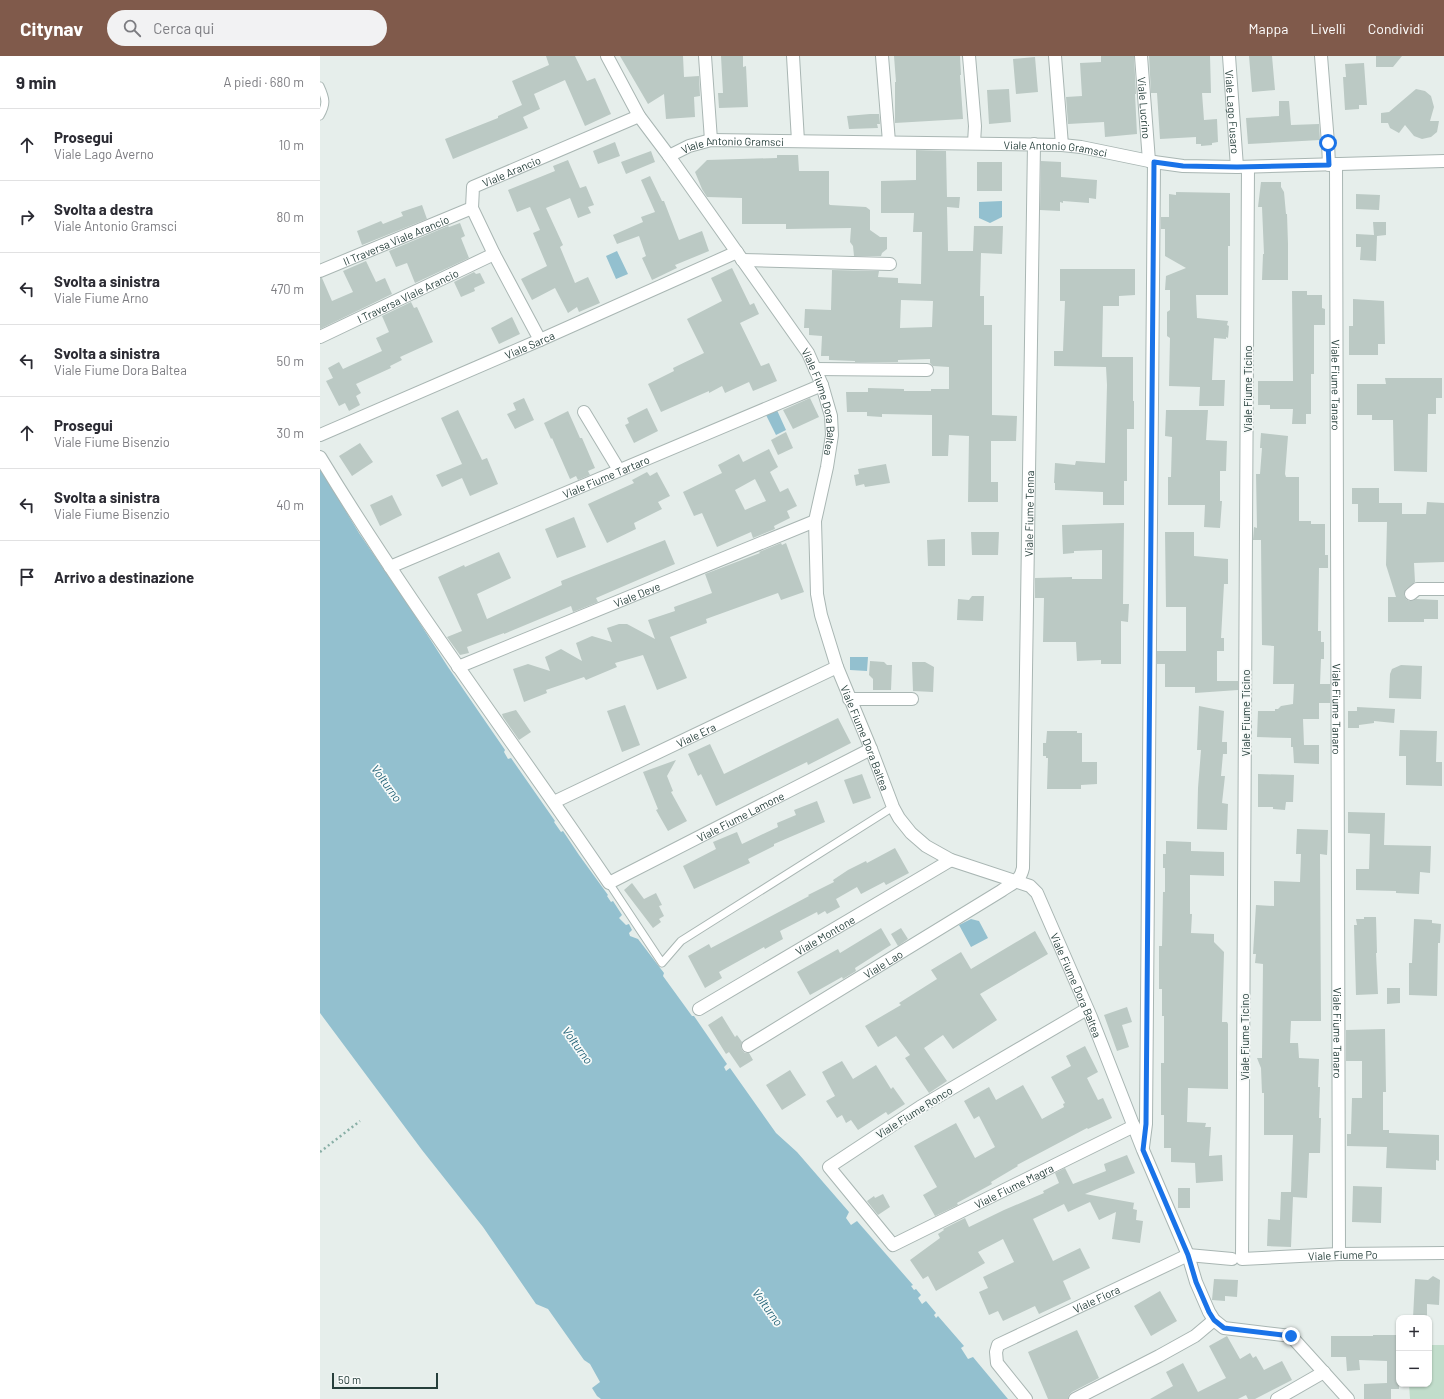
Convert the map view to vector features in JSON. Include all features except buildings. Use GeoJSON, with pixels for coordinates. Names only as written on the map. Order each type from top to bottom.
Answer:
{"type":"FeatureCollection","features":[{"type":"Feature","properties":{"kind":"street","name":"Viale Fiume Dora Baltea"},"geometry":{"type":"LineString","coordinates":[[607,56],[639,116],[669,156],[808,353],[822,384],[831,416],[832,435],[827,468],[815,521],[818,594],[821,615],[836,667],[871,749],[893,807],[899,818],[911,833],[926,846],[951,860],[1030,886],[1037,893],[1087,1009],[1143,1150],[1188,1255],[1196,1282],[1214,1320]]}},
{"type":"Feature","properties":{"kind":"street"},"geometry":{"type":"LineString","coordinates":[[705,56],[711,140]]}},
{"type":"Feature","properties":{"kind":"street"},"geometry":{"type":"LineString","coordinates":[[793,56],[798,141]]}},
{"type":"Feature","properties":{"kind":"street"},"geometry":{"type":"LineString","coordinates":[[882,56],[889,142]]}},
{"type":"Feature","properties":{"kind":"street"},"geometry":{"type":"LineString","coordinates":[[969,56],[975,126],[974,143]]}},
{"type":"Feature","properties":{"kind":"street"},"geometry":{"type":"LineString","coordinates":[[1055,56],[1062,145]]}},
{"type":"Feature","properties":{"kind":"street","name":"Viale Lucrino"},"geometry":{"type":"LineString","coordinates":[[1141,56],[1152,162],[1146,1109],[1143,1150]]}},
{"type":"Feature","properties":{"kind":"street","name":"Viale Lago Fusaro"},"geometry":{"type":"LineString","coordinates":[[1229,56],[1243,167]]}},
{"type":"Feature","properties":{"kind":"street","name":"Viale Fiume Tanaro"},"geometry":{"type":"LineString","coordinates":[[1321,56],[1332,164],[1339,1254]]}},
{"type":"Feature","properties":{"kind":"street","name":"Viale Arancio"},"geometry":{"type":"LineString","coordinates":[[472,208],[474,187],[639,116]]}},
{"type":"Feature","properties":{"kind":"street","name":"Viale Antonio Gramsci"},"geometry":{"type":"LineString","coordinates":[[669,156],[689,146],[711,140],[1062,145],[1081,147],[1152,162],[1183,166],[1243,167],[1444,161]]}},
{"type":"Feature","properties":{"kind":"street","name":"Viale Fiume Tenna"},"geometry":{"type":"LineString","coordinates":[[1018,881],[1023,868],[1034,144]]}},
{"type":"Feature","properties":{"kind":"street","name":"Viale Fiume Ticino"},"geometry":{"type":"LineString","coordinates":[[1237,1259],[1243,167]]}},
{"type":"Feature","properties":{"kind":"street"},"geometry":{"type":"LineString","coordinates":[[472,208],[494,254],[540,340]]}},
{"type":"Feature","properties":{"kind":"street","name":"II Traversa Viale Arancio"},"geometry":{"type":"LineString","coordinates":[[320,271],[472,208]]}},
{"type":"Feature","properties":{"kind":"street","name":"I Traversa Viale Arancio"},"geometry":{"type":"LineString","coordinates":[[320,337],[494,254]]}},
{"type":"Feature","properties":{"kind":"street"},"geometry":{"type":"LineString","coordinates":[[739,256],[890,264]]}},
{"type":"Feature","properties":{"kind":"street","name":"Viale Sarca"},"geometry":{"type":"LineString","coordinates":[[320,435],[739,256]]}},
{"type":"Feature","properties":{"kind":"street"},"geometry":{"type":"LineString","coordinates":[[815,369],[927,370]]}},
{"type":"Feature","properties":{"kind":"street","name":"Viale Fiume Tartaro"},"geometry":{"type":"LineString","coordinates":[[390,567],[822,384]]}},
{"type":"Feature","properties":{"kind":"street"},"geometry":{"type":"LineString","coordinates":[[584,412],[619,470]]}},
{"type":"Feature","properties":{"kind":"street"},"geometry":{"type":"LineString","coordinates":[[320,457],[390,567],[609,883]]}},
{"type":"Feature","properties":{"kind":"street","name":"Viale Deve"},"geometry":{"type":"LineString","coordinates":[[458,667],[815,521]]}},
{"type":"Feature","properties":{"kind":"street"},"geometry":{"type":"LineString","coordinates":[[1411,594],[1417,589],[1444,589]]}},
{"type":"Feature","properties":{"kind":"street","name":"Viale Era"},"geometry":{"type":"LineString","coordinates":[[554,802],[836,667]]}},
{"type":"Feature","properties":{"kind":"street"},"geometry":{"type":"LineString","coordinates":[[849,700],[912,699]]}},
{"type":"Feature","properties":{"kind":"street","name":"Viale Fiume Lamone"},"geometry":{"type":"LineString","coordinates":[[609,883],[871,749]]}},
{"type":"Feature","properties":{"kind":"street","name":"Viale Montone"},"geometry":{"type":"LineString","coordinates":[[699,1009],[951,860]]}},
{"type":"Feature","properties":{"kind":"street","name":"Viale Lao"},"geometry":{"type":"LineString","coordinates":[[748,1046],[1018,881]]}},
{"type":"Feature","properties":{"kind":"street","name":"Viale Fiume Ronco"},"geometry":{"type":"LineString","coordinates":[[893,1245],[829,1167],[920,1107],[1087,1009]]}},
{"type":"Feature","properties":{"kind":"street","name":"Viale Fiume Magra"},"geometry":{"type":"LineString","coordinates":[[893,1245],[1134,1126]]}},
{"type":"Feature","properties":{"kind":"street","name":"Viale Fiume Po"},"geometry":{"type":"LineString","coordinates":[[1188,1255],[1237,1259],[1339,1254],[1444,1253]]}},
{"type":"Feature","properties":{"kind":"street","name":"Viale Fiora"},"geometry":{"type":"LineString","coordinates":[[1026,1399],[997,1363],[998,1345],[1188,1255]]}},
{"type":"Feature","properties":{"kind":"street"},"geometry":{"type":"LineString","coordinates":[[1075,1399],[1159,1356],[1194,1336],[1214,1320],[1224,1328],[1291,1336],[1348,1399]]}},
{"type":"Feature","properties":{"kind":"street"},"geometry":{"type":"LineString","coordinates":[[1277,1399],[1324,1372]]}},
{"type":"Feature","properties":{"kind":"lane"},"geometry":{"type":"LineString","coordinates":[[320,86],[325,97],[325,108],[320,116]]}},
{"type":"Feature","properties":{"kind":"lane"},"geometry":{"type":"LineString","coordinates":[[609,883],[662,962],[681,941],[893,807]]}},
{"type":"Feature","properties":{"kind":"path"},"geometry":{"type":"LineString","coordinates":[[320,1152],[360,1122]]}},
{"type":"Feature","properties":{"kind":"green space"},"geometry":{"type":"Polygon","coordinates":[[[1432,1345],[1444,1345],[1444,1399],[1410,1399],[1409,1387],[1432,1387],[1432,1345]]]}},
{"type":"Feature","properties":{"kind":"water"},"geometry":{"type":"Polygon","coordinates":[[[1002,201],[1002,217],[990,223],[979,218],[979,202],[1002,201]]]}},
{"type":"Feature","properties":{"kind":"water"},"geometry":{"type":"Polygon","coordinates":[[[617,251],[628,274],[616,279],[606,256],[617,251]]]}},
{"type":"Feature","properties":{"kind":"water"},"geometry":{"type":"Polygon","coordinates":[[[776,408],[786,430],[776,435],[765,413],[776,408]]]}},
{"type":"Feature","properties":{"kind":"water","name":"Volturno"},"geometry":{"type":"Polygon","coordinates":[[[320,468],[359,533],[505,750],[504,752],[508,759],[511,758],[561,832],[563,831],[608,895],[607,896],[611,902],[613,901],[622,915],[619,918],[626,925],[629,924],[632,930],[629,933],[630,936],[638,939],[664,973],[663,976],[692,1016],[694,1016],[727,1064],[724,1067],[726,1071],[730,1068],[776,1133],[797,1152],[849,1212],[846,1218],[851,1225],[857,1221],[913,1285],[911,1286],[914,1290],[916,1289],[921,1295],[918,1298],[922,1304],[926,1301],[936,1313],[934,1315],[936,1318],[938,1316],[964,1346],[961,1348],[968,1359],[973,1357],[1008,1399],[601,1399],[597,1396],[592,1388],[600,1382],[590,1364],[584,1360],[548,1309],[536,1304],[483,1227],[422,1150],[320,1013],[320,468]]]}},
{"type":"Feature","properties":{"kind":"water"},"geometry":{"type":"Polygon","coordinates":[[[850,657],[868,657],[867,671],[850,670],[850,657]]]}},
{"type":"Feature","properties":{"kind":"water"},"geometry":{"type":"Polygon","coordinates":[[[971,919],[979,921],[988,938],[971,947],[959,925],[971,919]]]}},
{"type":"Feature","properties":{"kind":"route"},"geometry":{"type":"LineString","coordinates":[[1291,1336],[1224,1328],[1214,1320],[1196,1282],[1188,1255],[1143,1150],[1146,1124],[1154,162],[1183,166],[1237,167],[1329,165],[1328,143]]}}]}
